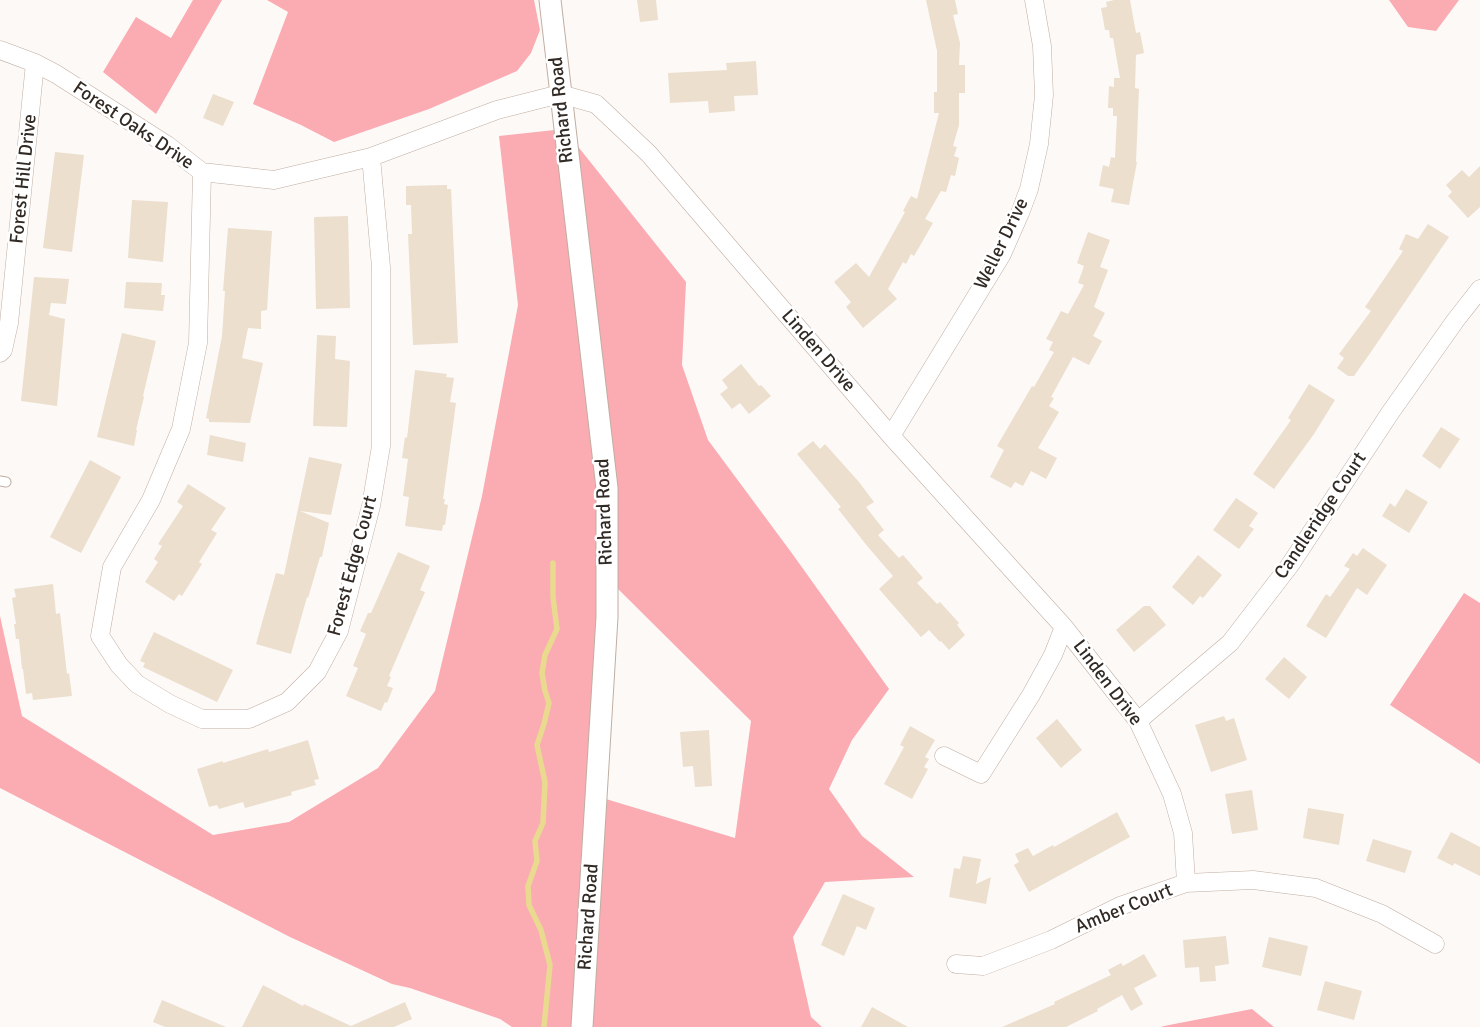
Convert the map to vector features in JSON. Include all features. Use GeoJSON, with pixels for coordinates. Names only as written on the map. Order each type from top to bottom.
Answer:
{"type":"FeatureCollection","features":[{"type":"Feature","properties":{"kind":"street","name":"Richard Road"},"geometry":{"type":"LineString","coordinates":[[550,0],[607,488],[607,617],[582,1027]]}},
{"type":"Feature","properties":{"kind":"street","name":"Weller Drive"},"geometry":{"type":"LineString","coordinates":[[892,436],[1002,254],[1029,189],[1039,144],[1044,95],[1042,46],[1034,0]]}},
{"type":"Feature","properties":{"kind":"street","name":"Forest Oaks Drive"},"geometry":{"type":"LineString","coordinates":[[0,50],[35,63],[56,74],[167,145],[202,172],[274,180],[371,157],[497,110],[560,94]]}},
{"type":"Feature","properties":{"kind":"street","name":"Forest Hill Drive"},"geometry":{"type":"LineString","coordinates":[[0,353],[9,323],[35,63]]}},
{"type":"Feature","properties":{"kind":"street","name":"Linden Drive"},"geometry":{"type":"LineString","coordinates":[[560,94],[596,104],[649,154],[892,436],[1064,627],[1138,722],[1172,794],[1183,833],[1186,884]]}},
{"type":"Feature","properties":{"kind":"street","name":"Forest Edge Court"},"geometry":{"type":"LineString","coordinates":[[202,172],[198,343],[181,428],[151,500],[112,567],[100,636],[119,666],[137,684],[170,704],[202,719],[249,719],[287,702],[317,672],[339,631],[371,506],[381,446],[381,267],[371,157]]}},
{"type":"Feature","properties":{"kind":"street","name":"Candleridge Court"},"geometry":{"type":"LineString","coordinates":[[1138,722],[1230,643],[1290,566],[1390,413],[1480,289]]}},
{"type":"Feature","properties":{"kind":"street","name":"Linden Drive"},"geometry":{"type":"LineString","coordinates":[[944,756],[981,774],[1031,696],[1053,655],[1064,627]]}},
{"type":"Feature","properties":{"kind":"street","name":"Amber Court"},"geometry":{"type":"LineString","coordinates":[[956,964],[982,966],[1051,940],[1120,906],[1186,884],[1253,880],[1316,888],[1382,914],[1435,944]]}},
{"type":"Feature","properties":{"kind":"shaded area"},"geometry":{"type":"Polygon","coordinates":[[[193,0],[222,0],[156,114],[103,72],[136,17],[171,38],[193,0]]]}},
{"type":"Feature","properties":{"kind":"shaded area"},"geometry":{"type":"Polygon","coordinates":[[[267,0],[534,0],[540,30],[531,53],[517,71],[429,109],[334,142],[253,104],[288,12],[267,0]]]}},
{"type":"Feature","properties":{"kind":"shaded area"},"geometry":{"type":"Polygon","coordinates":[[[1389,0],[1459,0],[1436,31],[1408,27],[1389,0]]]}},
{"type":"Feature","properties":{"kind":"shaded area"},"geometry":{"type":"Polygon","coordinates":[[[564,129],[686,282],[682,365],[708,440],[889,689],[852,740],[829,789],[862,836],[914,877],[825,882],[793,937],[811,1017],[822,1027],[512,1027],[500,1019],[410,988],[392,984],[290,937],[0,788],[0,616],[22,716],[213,835],[289,822],[378,768],[435,691],[482,496],[518,305],[499,136],[564,129]],[[607,578],[596,796],[735,838],[751,721],[607,578]]]}},
{"type":"Feature","properties":{"kind":"shaded area"},"geometry":{"type":"Polygon","coordinates":[[[1464,593],[1480,603],[1480,764],[1390,705],[1464,593]]]}},
{"type":"Feature","properties":{"kind":"shaded area"},"geometry":{"type":"Polygon","coordinates":[[[1252,1009],[1274,1027],[1161,1027],[1164,1026],[1252,1009]]]}},
{"type":"Feature","properties":{"kind":"building"},"geometry":{"type":"Polygon","coordinates":[[[637,0],[656,0],[658,20],[640,22],[637,0]]]}},
{"type":"Feature","properties":{"kind":"building"},"geometry":{"type":"Polygon","coordinates":[[[926,0],[955,0],[958,14],[953,15],[960,43],[959,65],[965,65],[965,93],[959,93],[959,125],[953,146],[957,147],[954,156],[959,158],[955,176],[951,175],[946,192],[941,191],[925,219],[933,223],[914,256],[911,254],[906,264],[903,262],[888,289],[897,299],[863,328],[846,307],[851,302],[834,282],[856,263],[869,277],[905,212],[903,211],[911,196],[917,199],[939,113],[934,113],[934,92],[937,92],[937,51],[926,0]]]}},
{"type":"Feature","properties":{"kind":"building"},"geometry":{"type":"Polygon","coordinates":[[[1130,0],[1136,33],[1140,32],[1144,53],[1136,55],[1135,88],[1139,89],[1137,162],[1129,205],[1111,202],[1114,189],[1099,186],[1103,165],[1109,167],[1111,157],[1115,158],[1117,116],[1113,116],[1113,108],[1108,108],[1109,86],[1114,87],[1114,78],[1120,78],[1113,38],[1110,38],[1109,30],[1105,30],[1101,8],[1107,7],[1106,2],[1130,0]]]}},
{"type":"Feature","properties":{"kind":"building"},"geometry":{"type":"Polygon","coordinates":[[[756,61],[758,95],[734,96],[735,111],[709,113],[708,101],[670,103],[668,73],[727,70],[726,63],[756,61]]]}},
{"type":"Feature","properties":{"kind":"building"},"geometry":{"type":"Polygon","coordinates":[[[213,94],[234,102],[223,126],[203,118],[213,94]]]}},
{"type":"Feature","properties":{"kind":"building"},"geometry":{"type":"Polygon","coordinates":[[[55,152],[84,155],[72,252],[43,248],[55,152]]]}},
{"type":"Feature","properties":{"kind":"building"},"geometry":{"type":"Polygon","coordinates":[[[1480,166],[1480,207],[1468,218],[1448,196],[1452,192],[1446,185],[1462,170],[1469,177],[1480,166]]]}},
{"type":"Feature","properties":{"kind":"building"},"geometry":{"type":"Polygon","coordinates":[[[447,185],[447,189],[451,189],[458,343],[413,345],[408,234],[412,234],[411,205],[406,205],[406,186],[447,185]]]}},
{"type":"Feature","properties":{"kind":"building"},"geometry":{"type":"Polygon","coordinates":[[[132,200],[168,202],[163,262],[128,258],[132,200]]]}},
{"type":"Feature","properties":{"kind":"building"},"geometry":{"type":"Polygon","coordinates":[[[348,216],[350,308],[316,309],[314,217],[348,216]]]}},
{"type":"Feature","properties":{"kind":"building"},"geometry":{"type":"Polygon","coordinates":[[[1428,224],[1449,237],[1354,376],[1348,376],[1337,368],[1344,358],[1339,354],[1371,311],[1365,307],[1403,251],[1399,249],[1406,234],[1418,239],[1428,224]]]}},
{"type":"Feature","properties":{"kind":"building"},"geometry":{"type":"Polygon","coordinates":[[[228,228],[272,231],[267,310],[261,311],[261,329],[248,328],[242,358],[263,363],[250,423],[209,422],[209,419],[206,418],[222,336],[228,228]]]}},
{"type":"Feature","properties":{"kind":"building"},"geometry":{"type":"Polygon","coordinates":[[[1088,232],[1110,240],[1100,267],[1108,270],[1094,307],[1105,313],[1093,336],[1102,341],[1089,365],[1073,357],[1051,397],[1054,398],[1049,406],[1059,412],[1038,448],[1057,458],[1046,479],[1031,471],[1023,486],[1015,482],[1011,488],[990,477],[1004,450],[997,446],[1054,352],[1049,350],[1053,342],[1046,339],[1061,311],[1068,314],[1084,285],[1078,283],[1084,266],[1077,263],[1088,232]]]}},
{"type":"Feature","properties":{"kind":"building"},"geometry":{"type":"Polygon","coordinates":[[[34,277],[69,279],[66,304],[51,303],[49,315],[65,319],[57,406],[21,401],[34,277]]]}},
{"type":"Feature","properties":{"kind":"building"},"geometry":{"type":"Polygon","coordinates":[[[126,282],[162,283],[161,295],[165,295],[163,311],[124,308],[126,282]]]}},
{"type":"Feature","properties":{"kind":"building"},"geometry":{"type":"Polygon","coordinates":[[[122,333],[156,341],[134,446],[97,437],[122,333]]]}},
{"type":"Feature","properties":{"kind":"building"},"geometry":{"type":"Polygon","coordinates":[[[317,335],[336,336],[335,359],[350,361],[347,427],[313,426],[317,335]]]}},
{"type":"Feature","properties":{"kind":"building"},"geometry":{"type":"Polygon","coordinates":[[[741,364],[759,386],[761,385],[771,396],[749,414],[740,403],[732,409],[720,394],[728,388],[722,380],[741,364]]]}},
{"type":"Feature","properties":{"kind":"building"},"geometry":{"type":"Polygon","coordinates":[[[415,370],[447,374],[446,377],[454,378],[450,402],[456,403],[443,499],[445,499],[444,504],[448,505],[445,525],[443,525],[442,531],[405,526],[409,497],[403,496],[408,459],[402,458],[405,437],[407,438],[415,370]]]}},
{"type":"Feature","properties":{"kind":"building"},"geometry":{"type":"Polygon","coordinates":[[[1309,384],[1335,400],[1314,434],[1274,489],[1253,474],[1291,420],[1288,418],[1309,384]]]}},
{"type":"Feature","properties":{"kind":"building"},"geometry":{"type":"Polygon","coordinates":[[[1441,427],[1460,439],[1440,469],[1422,456],[1441,427]]]}},
{"type":"Feature","properties":{"kind":"building"},"geometry":{"type":"Polygon","coordinates":[[[210,435],[246,443],[243,462],[207,455],[210,435]]]}},
{"type":"Feature","properties":{"kind":"building"},"geometry":{"type":"Polygon","coordinates":[[[813,441],[820,449],[825,444],[859,482],[874,502],[866,507],[884,530],[878,535],[899,558],[903,555],[923,578],[917,583],[937,604],[940,602],[959,623],[957,625],[965,635],[949,650],[929,630],[921,637],[879,589],[893,576],[838,509],[841,507],[797,454],[813,441]]]}},
{"type":"Feature","properties":{"kind":"building"},"geometry":{"type":"Polygon","coordinates":[[[309,457],[342,464],[331,515],[300,511],[329,523],[322,557],[320,557],[307,597],[291,654],[256,644],[276,573],[284,575],[309,457]]]}},
{"type":"Feature","properties":{"kind":"building"},"geometry":{"type":"Polygon","coordinates":[[[90,460],[121,477],[81,553],[50,537],[90,460]]]}},
{"type":"Feature","properties":{"kind":"building"},"geometry":{"type":"Polygon","coordinates":[[[188,484],[226,508],[211,530],[217,533],[199,562],[202,564],[182,596],[179,594],[174,601],[145,582],[158,562],[154,559],[162,546],[158,544],[183,506],[177,502],[188,484]]]}},
{"type":"Feature","properties":{"kind":"building"},"geometry":{"type":"Polygon","coordinates":[[[1406,489],[1428,502],[1409,533],[1382,516],[1390,503],[1395,507],[1406,489]]]}},
{"type":"Feature","properties":{"kind":"building"},"geometry":{"type":"Polygon","coordinates":[[[1236,498],[1258,513],[1249,526],[1254,529],[1239,549],[1213,530],[1236,498]]]}},
{"type":"Feature","properties":{"kind":"building"},"geometry":{"type":"Polygon","coordinates":[[[1363,548],[1387,565],[1367,595],[1357,588],[1326,638],[1306,626],[1326,594],[1330,597],[1350,569],[1344,566],[1353,553],[1357,556],[1363,548]]]}},
{"type":"Feature","properties":{"kind":"building"},"geometry":{"type":"Polygon","coordinates":[[[398,552],[430,566],[420,590],[425,592],[389,676],[391,677],[387,686],[393,688],[387,703],[385,702],[381,711],[346,696],[358,668],[353,666],[366,634],[360,631],[368,613],[371,613],[398,552]]]}},
{"type":"Feature","properties":{"kind":"building"},"geometry":{"type":"Polygon","coordinates":[[[1198,555],[1222,575],[1203,598],[1200,596],[1193,605],[1172,587],[1198,555]]]}},
{"type":"Feature","properties":{"kind":"building"},"geometry":{"type":"Polygon","coordinates":[[[53,584],[56,614],[60,613],[67,674],[69,673],[72,696],[33,700],[32,693],[26,694],[19,639],[16,639],[12,598],[16,597],[14,589],[53,584]]]}},
{"type":"Feature","properties":{"kind":"building"},"geometry":{"type":"Polygon","coordinates":[[[1144,606],[1150,606],[1166,625],[1134,652],[1116,630],[1144,606]]]}},
{"type":"Feature","properties":{"kind":"building"},"geometry":{"type":"Polygon","coordinates":[[[154,632],[233,670],[217,702],[143,667],[145,663],[140,661],[154,632]]]}},
{"type":"Feature","properties":{"kind":"building"},"geometry":{"type":"Polygon","coordinates":[[[1284,657],[1307,677],[1289,699],[1265,679],[1284,657]]]}},
{"type":"Feature","properties":{"kind":"building"},"geometry":{"type":"Polygon","coordinates":[[[1224,716],[1226,721],[1234,718],[1247,760],[1211,772],[1195,725],[1224,716]]]}},
{"type":"Feature","properties":{"kind":"building"},"geometry":{"type":"Polygon","coordinates":[[[1057,719],[1082,750],[1061,768],[1036,738],[1057,719]]]}},
{"type":"Feature","properties":{"kind":"building"},"geometry":{"type":"Polygon","coordinates":[[[910,726],[935,740],[925,757],[929,759],[924,767],[928,769],[912,799],[884,784],[904,747],[900,745],[910,726]]]}},
{"type":"Feature","properties":{"kind":"building"},"geometry":{"type":"Polygon","coordinates":[[[709,730],[712,786],[695,787],[693,766],[683,767],[680,732],[709,730]]]}},
{"type":"Feature","properties":{"kind":"building"},"geometry":{"type":"Polygon","coordinates":[[[308,740],[319,779],[314,780],[316,785],[291,792],[292,795],[245,808],[243,802],[219,809],[217,805],[209,807],[197,769],[268,749],[269,752],[308,740]]]}},
{"type":"Feature","properties":{"kind":"building"},"geometry":{"type":"Polygon","coordinates":[[[1252,790],[1258,830],[1232,834],[1225,794],[1252,790]]]}},
{"type":"Feature","properties":{"kind":"building"},"geometry":{"type":"Polygon","coordinates":[[[1308,808],[1344,814],[1339,845],[1303,838],[1308,808]]]}},
{"type":"Feature","properties":{"kind":"building"},"geometry":{"type":"Polygon","coordinates":[[[1117,812],[1130,837],[1029,892],[1014,865],[1019,862],[1015,854],[1028,848],[1033,856],[1053,845],[1054,847],[1117,812]]]}},
{"type":"Feature","properties":{"kind":"building"},"geometry":{"type":"Polygon","coordinates":[[[1451,832],[1480,847],[1480,876],[1454,863],[1453,866],[1437,858],[1451,832]]]}},
{"type":"Feature","properties":{"kind":"building"},"geometry":{"type":"Polygon","coordinates":[[[1373,839],[1412,851],[1405,873],[1366,861],[1373,839]]]}},
{"type":"Feature","properties":{"kind":"building"},"geometry":{"type":"Polygon","coordinates":[[[963,856],[981,859],[976,884],[991,877],[986,904],[949,897],[954,868],[960,869],[963,856]]]}},
{"type":"Feature","properties":{"kind":"building"},"geometry":{"type":"Polygon","coordinates":[[[843,894],[875,908],[866,930],[857,926],[844,956],[821,945],[843,894]]]}},
{"type":"Feature","properties":{"kind":"building"},"geometry":{"type":"Polygon","coordinates":[[[1226,936],[1229,964],[1215,966],[1216,981],[1200,982],[1199,967],[1185,968],[1183,940],[1226,936]]]}},
{"type":"Feature","properties":{"kind":"building"},"geometry":{"type":"Polygon","coordinates":[[[1269,937],[1308,946],[1301,976],[1262,967],[1269,937]]]}},
{"type":"Feature","properties":{"kind":"building"},"geometry":{"type":"Polygon","coordinates":[[[1144,954],[1157,976],[1134,988],[1143,1004],[1131,1011],[1122,995],[1097,1009],[1098,1011],[1066,1027],[1002,1027],[1055,1004],[1054,1002],[1111,975],[1108,970],[1121,963],[1123,966],[1144,954]]]}},
{"type":"Feature","properties":{"kind":"building"},"geometry":{"type":"Polygon","coordinates":[[[1325,981],[1362,991],[1354,1020],[1317,1010],[1325,981]]]}},
{"type":"Feature","properties":{"kind":"building"},"geometry":{"type":"Polygon","coordinates":[[[263,985],[303,1006],[304,1004],[351,1026],[405,1002],[412,1019],[394,1027],[242,1027],[263,985]]]}},
{"type":"Feature","properties":{"kind":"building"},"geometry":{"type":"Polygon","coordinates":[[[162,1000],[226,1027],[165,1027],[153,1022],[162,1000]]]}},
{"type":"Feature","properties":{"kind":"building"},"geometry":{"type":"Polygon","coordinates":[[[872,1007],[908,1027],[861,1027],[872,1007]]]}},
{"type":"Feature","properties":{"kind":"waterway"},"geometry":{"type":"LineString","coordinates":[[544,1027],[550,965],[541,930],[529,905],[528,886],[537,861],[535,841],[543,823],[545,782],[537,745],[549,703],[542,673],[545,655],[557,629],[553,597],[553,563]]}}]}
